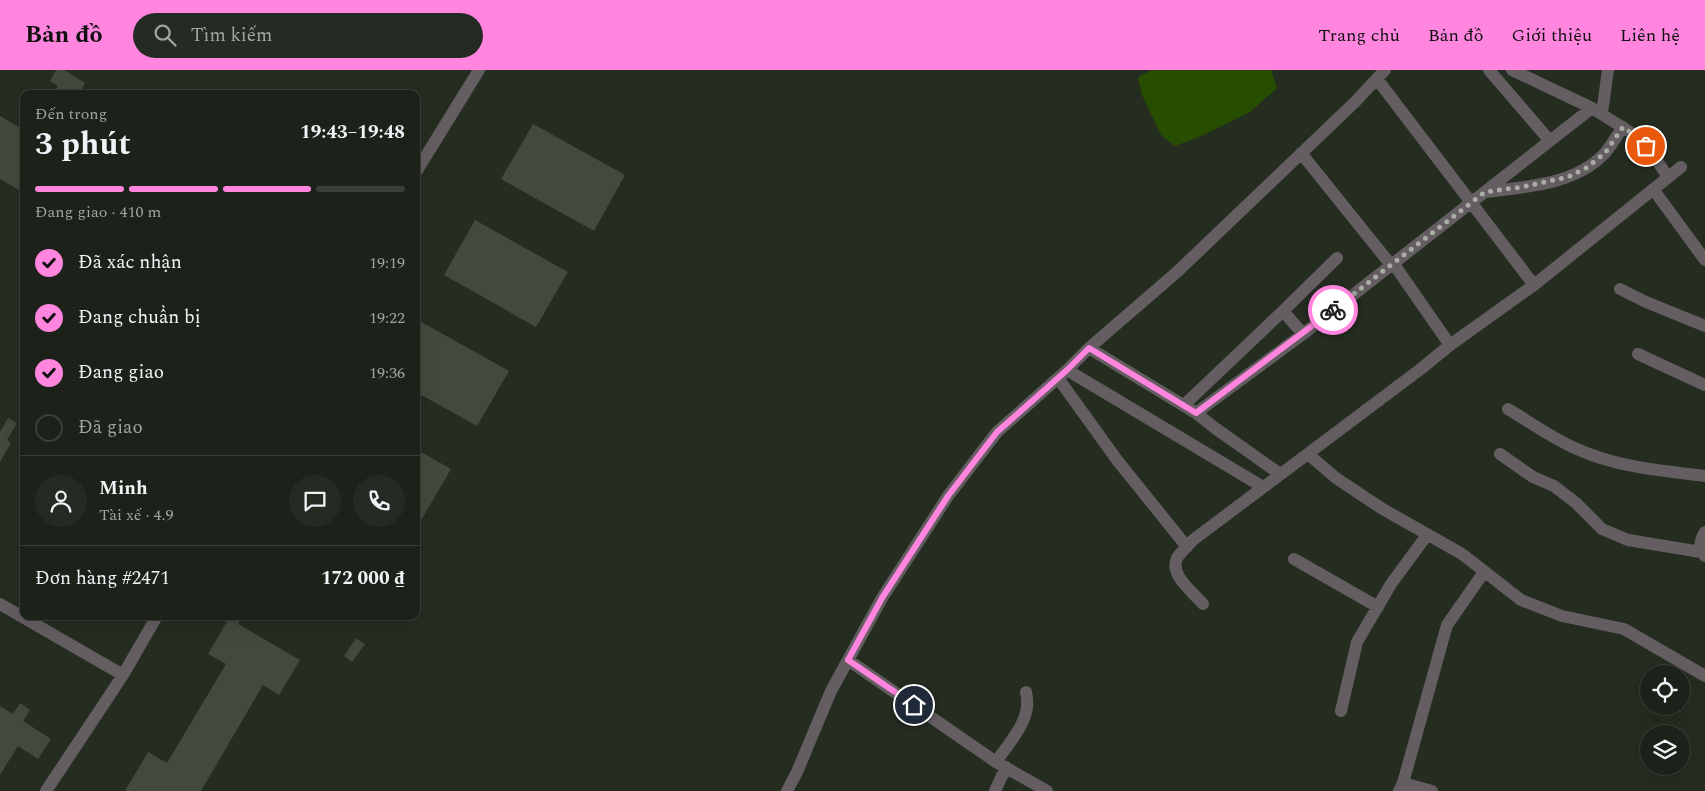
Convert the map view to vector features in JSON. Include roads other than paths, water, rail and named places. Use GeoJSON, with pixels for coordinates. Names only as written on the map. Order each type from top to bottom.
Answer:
{"type":"FeatureCollection","features":[{"type":"Feature","properties":{"kind":"street"},"geometry":{"type":"LineString","coordinates":[[420,166],[479,70]]}},
{"type":"Feature","properties":{"kind":"street"},"geometry":{"type":"LineString","coordinates":[[1488,70],[1550,141]]}},
{"type":"Feature","properties":{"kind":"street"},"geometry":{"type":"LineString","coordinates":[[1512,70],[1597,111],[1623,127],[1646,146],[1668,177]]}},
{"type":"Feature","properties":{"kind":"street"},"geometry":{"type":"LineString","coordinates":[[1196,413],[1303,334],[1550,141],[1597,111],[1608,70]]}},
{"type":"Feature","properties":{"kind":"street"},"geometry":{"type":"LineString","coordinates":[[787,791],[797,772],[831,691],[882,598],[948,496],[997,432],[1089,348],[1177,272],[1381,74],[1534,285]]}},
{"type":"Feature","properties":{"kind":"street"},"geometry":{"type":"LineString","coordinates":[[1485,192],[1522,187],[1568,177],[1586,168],[1605,153],[1623,127]]}},
{"type":"Feature","properties":{"kind":"street"},"geometry":{"type":"LineString","coordinates":[[1301,153],[1392,264],[1450,345]]}},
{"type":"Feature","properties":{"kind":"street"},"geometry":{"type":"LineString","coordinates":[[1203,604],[1176,572],[1175,566],[1178,556],[1193,540],[1450,345],[1534,285],[1681,167]]}},
{"type":"Feature","properties":{"kind":"street"},"geometry":{"type":"LineString","coordinates":[[1653,188],[1705,260]]}},
{"type":"Feature","properties":{"kind":"street"},"geometry":{"type":"LineString","coordinates":[[1184,406],[1337,258]]}},
{"type":"Feature","properties":{"kind":"street"},"geometry":{"type":"LineString","coordinates":[[1620,290],[1705,326]]}},
{"type":"Feature","properties":{"kind":"street"},"geometry":{"type":"LineString","coordinates":[[1283,311],[1303,334]]}},
{"type":"Feature","properties":{"kind":"street"},"geometry":{"type":"LineString","coordinates":[[1089,348],[1196,413],[1280,474]]}},
{"type":"Feature","properties":{"kind":"street"},"geometry":{"type":"LineString","coordinates":[[1638,354],[1705,385]]}},
{"type":"Feature","properties":{"kind":"street"},"geometry":{"type":"LineString","coordinates":[[1062,374],[1263,487]]}},
{"type":"Feature","properties":{"kind":"street"},"geometry":{"type":"LineString","coordinates":[[1062,374],[1117,460],[1187,547]]}},
{"type":"Feature","properties":{"kind":"street"},"geometry":{"type":"LineString","coordinates":[[1508,408],[1576,449],[1602,458],[1705,476]]}},
{"type":"Feature","properties":{"kind":"street"},"geometry":{"type":"LineString","coordinates":[[1308,454],[1336,478],[1381,508],[1462,554],[1521,600],[1562,616],[1624,629],[1705,676]]}},
{"type":"Feature","properties":{"kind":"street"},"geometry":{"type":"LineString","coordinates":[[1500,454],[1533,477],[1554,486],[1576,503],[1602,529],[1628,540],[1703,554]]}},
{"type":"Feature","properties":{"kind":"street"},"geometry":{"type":"LineString","coordinates":[[1703,554],[1700,546],[1705,532]]}},
{"type":"Feature","properties":{"kind":"street"},"geometry":{"type":"LineString","coordinates":[[1341,711],[1357,642],[1391,584],[1427,535]]}},
{"type":"Feature","properties":{"kind":"street"},"geometry":{"type":"LineString","coordinates":[[1294,559],[1378,607]]}},
{"type":"Feature","properties":{"kind":"street"},"geometry":{"type":"LineString","coordinates":[[1432,791],[1401,787],[1447,625],[1484,572]]}},
{"type":"Feature","properties":{"kind":"street"},"geometry":{"type":"LineString","coordinates":[[0,604],[20,616]]}},
{"type":"Feature","properties":{"kind":"street"},"geometry":{"type":"LineString","coordinates":[[28,620],[123,675]]}},
{"type":"Feature","properties":{"kind":"street"},"geometry":{"type":"LineString","coordinates":[[46,791],[123,675],[155,620]]}},
{"type":"Feature","properties":{"kind":"street"},"geometry":{"type":"LineString","coordinates":[[848,660],[1001,765],[1047,791]]}},
{"type":"Feature","properties":{"kind":"street"},"geometry":{"type":"LineString","coordinates":[[995,791],[1001,765],[1024,721],[1028,700],[1026,692]]}}]}
